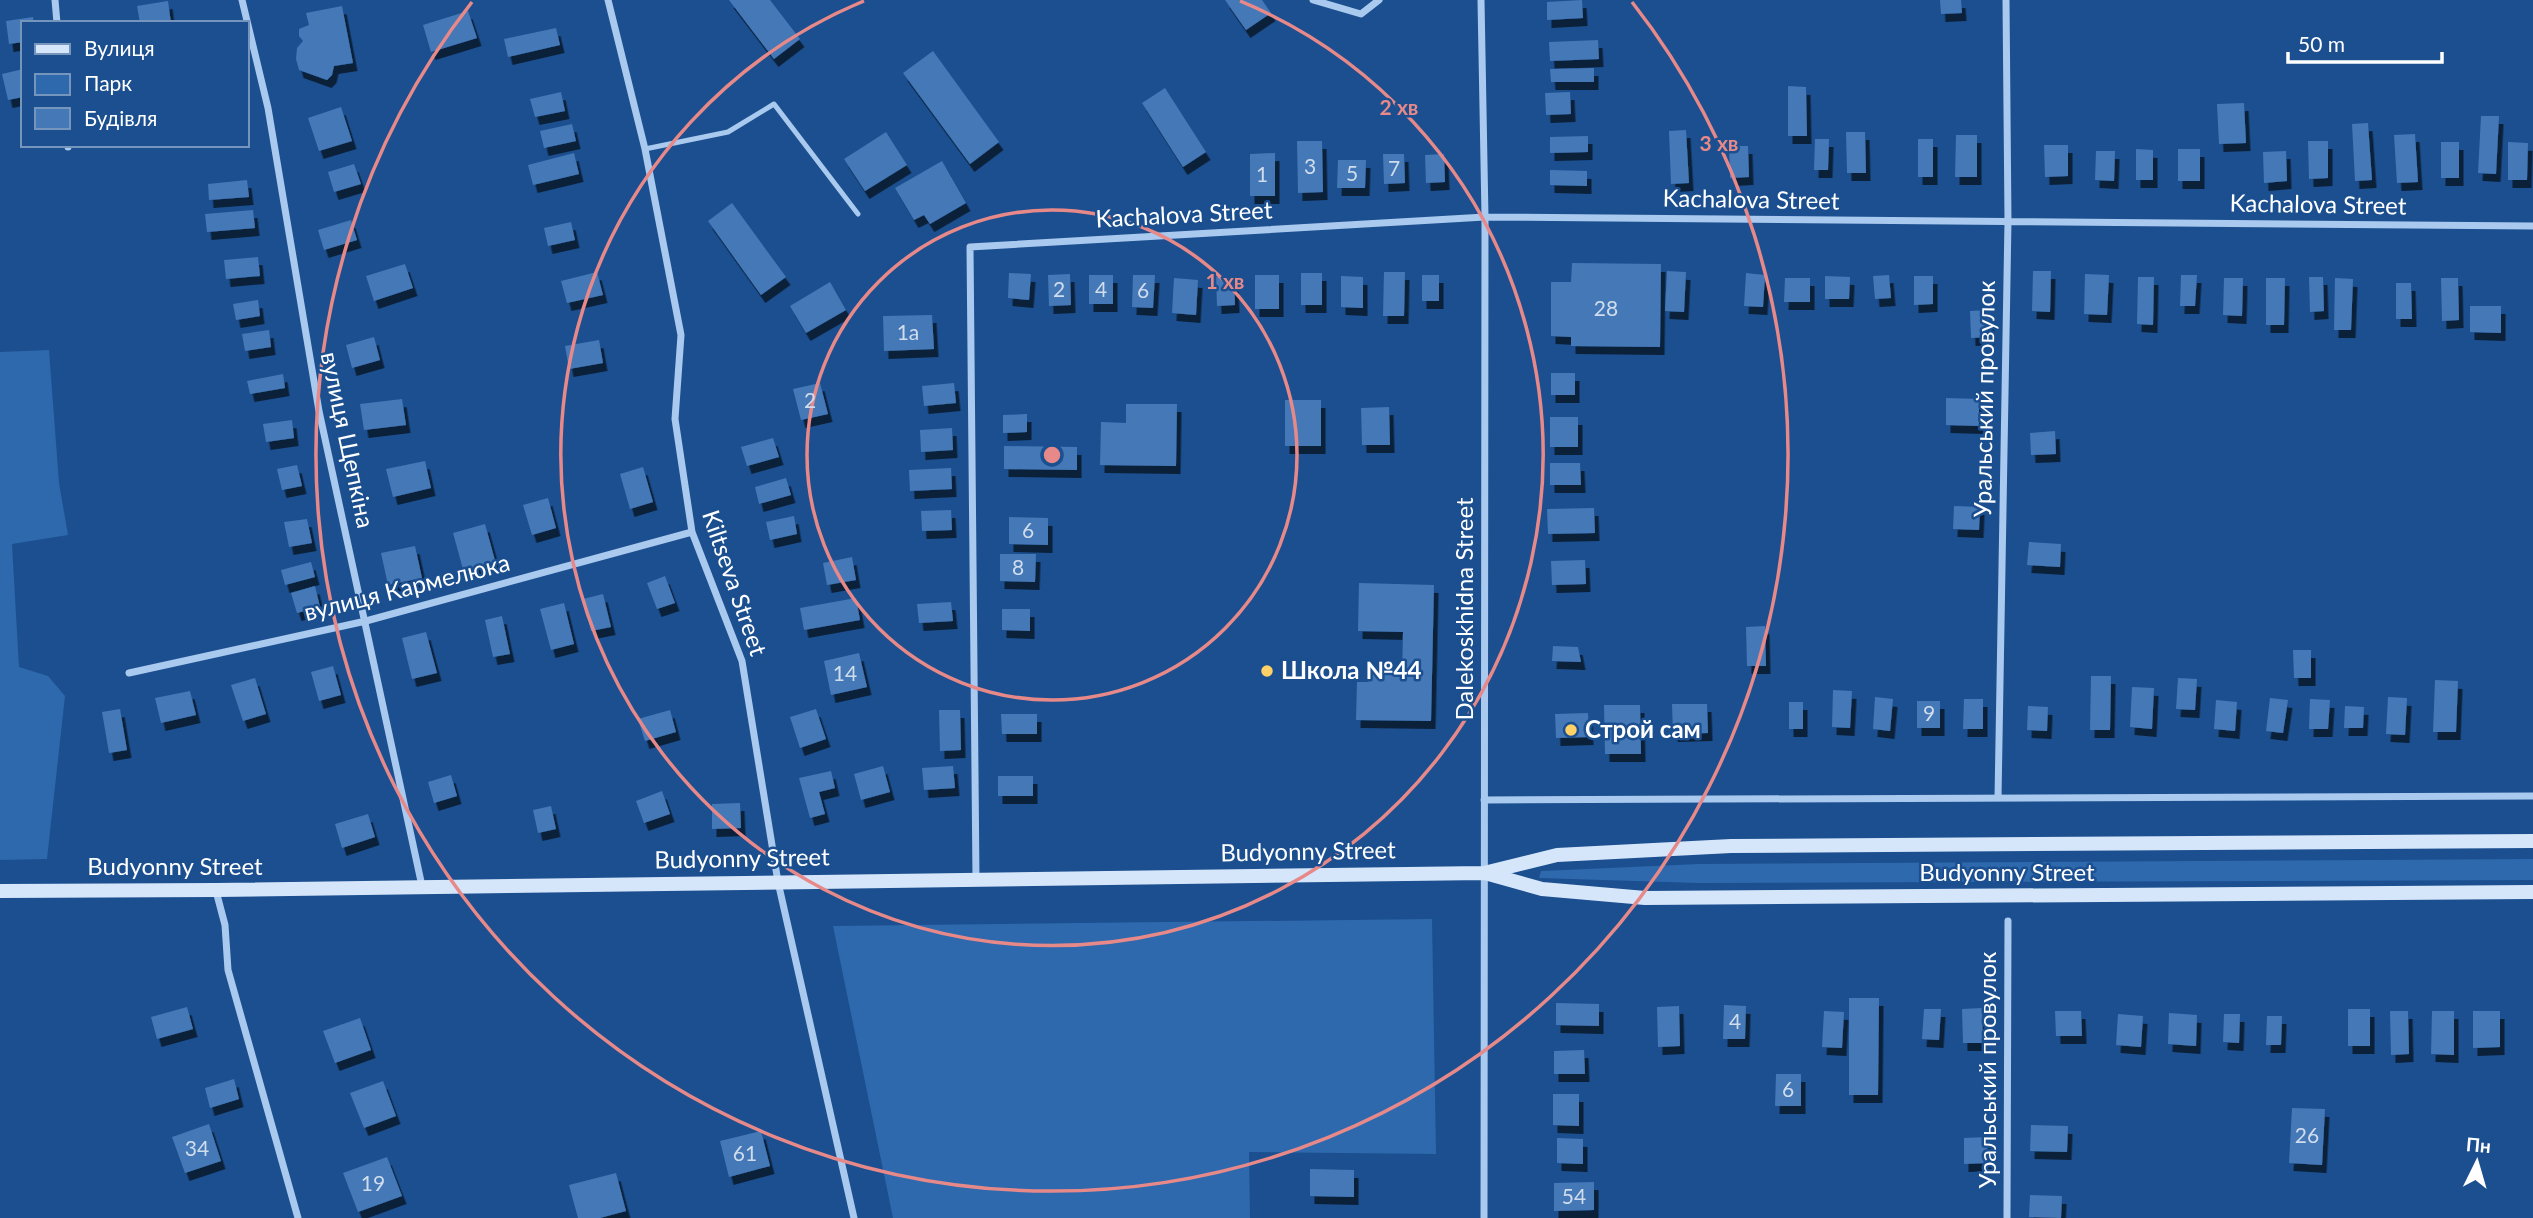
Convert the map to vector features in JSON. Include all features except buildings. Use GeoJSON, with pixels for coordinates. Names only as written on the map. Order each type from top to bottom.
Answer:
{"type":"FeatureCollection","features":[{"type":"Feature","properties":{"kind":"main road","name":"Budyonny Street"},"geometry":{"type":"LineString","coordinates":[[0,891],[1484,873],[1558,855],[1731,846],[2533,841]]}},
{"type":"Feature","properties":{"kind":"main road","name":"Budyonny Street"},"geometry":{"type":"LineString","coordinates":[[1484,873],[1542,888],[1645,898],[2533,892]]}},
{"type":"Feature","properties":{"kind":"street"},"geometry":{"type":"LineString","coordinates":[[55,0],[57,21]]}},
{"type":"Feature","properties":{"kind":"street","name":"вулиця Щепкіна"},"geometry":{"type":"LineString","coordinates":[[243,0],[248,21]]}},
{"type":"Feature","properties":{"kind":"street","name":"Kiltseva Street"},"geometry":{"type":"LineString","coordinates":[[608,0],[645,149],[681,335],[675,419],[692,532],[742,661],[778,882],[854,1218]]}},
{"type":"Feature","properties":{"kind":"street"},"geometry":{"type":"LineString","coordinates":[[1313,0],[1361,14],[1379,0]]}},
{"type":"Feature","properties":{"kind":"street","name":"Dalekoskhidna Street"},"geometry":{"type":"LineString","coordinates":[[1481,0],[1485,217],[1484,1218]]}},
{"type":"Feature","properties":{"kind":"street","name":"Уральський провулок"},"geometry":{"type":"LineString","coordinates":[[1998,798],[2008,221],[2006,0]]}},
{"type":"Feature","properties":{"kind":"street","name":"вулиця Щепкіна"},"geometry":{"type":"LineString","coordinates":[[248,22],[268,108],[319,411],[422,886]]}},
{"type":"Feature","properties":{"kind":"street","name":"Kachalova Street"},"geometry":{"type":"LineString","coordinates":[[976,879],[970,247],[1485,217],[2533,226]]}},
{"type":"Feature","properties":{"kind":"street","name":"вулиця Кармелюка"},"geometry":{"type":"LineString","coordinates":[[129,673],[366,621],[692,532]]}},
{"type":"Feature","properties":{"kind":"street"},"geometry":{"type":"LineString","coordinates":[[1484,800],[2533,796]]}},
{"type":"Feature","properties":{"kind":"street"},"geometry":{"type":"LineString","coordinates":[[216,890],[225,925],[228,970],[298,1218]]}},
{"type":"Feature","properties":{"kind":"street","name":"Уральський провулок"},"geometry":{"type":"LineString","coordinates":[[2007,1218],[2008,921]]}},
{"type":"Feature","properties":{"kind":"lane"},"geometry":{"type":"LineString","coordinates":[[645,149],[728,132],[774,104],[858,214]]}},
{"type":"Feature","properties":{"kind":"green space"},"geometry":{"type":"Polygon","coordinates":[[[49,350],[59,483],[68,535],[12,544],[19,667],[48,676],[65,696],[47,859],[0,860],[0,352],[49,350]]]}},
{"type":"Feature","properties":{"kind":"green space"},"geometry":{"type":"Polygon","coordinates":[[[2533,859],[2533,880],[1699,883],[1539,878],[1541,871],[1699,864],[2533,859]]]}},
{"type":"Feature","properties":{"kind":"green space"},"geometry":{"type":"Polygon","coordinates":[[[1432,919],[1436,1154],[1249,1152],[1250,1218],[893,1218],[833,926],[1432,919]]]}},
{"type":"Feature","properties":{"kind":"place","name":"Школа №44"},"geometry":{"type":"Point","coordinates":[1267,671]}},
{"type":"Feature","properties":{"kind":"place","name":"Строй сам"},"geometry":{"type":"Point","coordinates":[1571,730]}}]}
